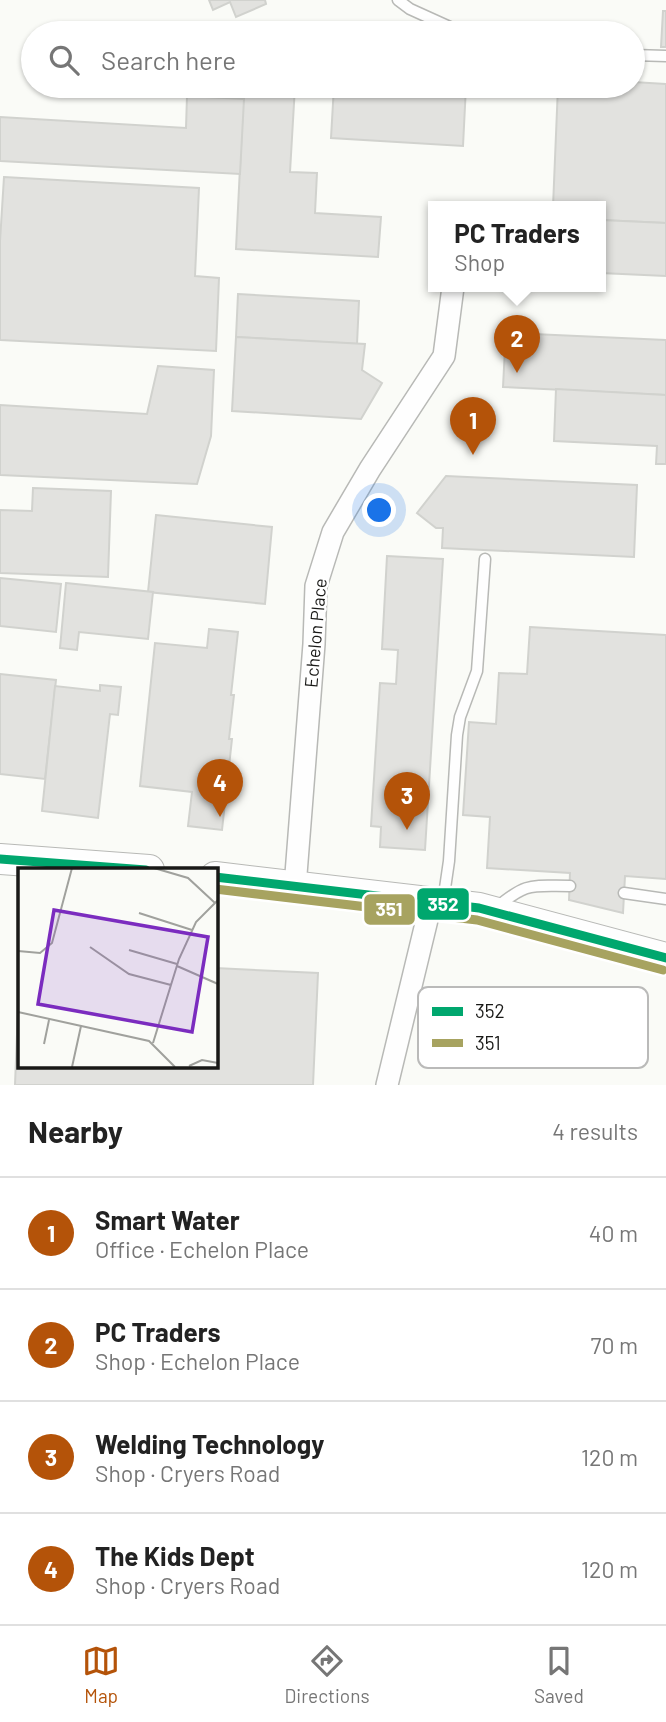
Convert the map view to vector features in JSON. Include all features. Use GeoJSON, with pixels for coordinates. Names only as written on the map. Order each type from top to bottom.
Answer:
{"type":"FeatureCollection","features":[{"type":"Feature","properties":{"kind":"main road"},"geometry":{"type":"LineString","coordinates":[[0,859],[122,868]]}},
{"type":"Feature","properties":{"kind":"main road"},"geometry":{"type":"LineString","coordinates":[[217,877],[437,903],[491,912],[666,958]]}},
{"type":"Feature","properties":{"kind":"street","name":"Echelon Place"},"geometry":{"type":"LineString","coordinates":[[295,887],[316,586],[333,532],[370,469],[444,356],[452,292]]}},
{"type":"Feature","properties":{"kind":"street"},"geometry":{"type":"LineString","coordinates":[[387,1085],[437,903]]}},
{"type":"Feature","properties":{"kind":"lane"},"geometry":{"type":"LineString","coordinates":[[398,0],[410,9],[436,21]]}},
{"type":"Feature","properties":{"kind":"lane"},"geometry":{"type":"LineString","coordinates":[[645,56],[666,57]]}},
{"type":"Feature","properties":{"kind":"lane"},"geometry":{"type":"LineString","coordinates":[[437,903],[449,862],[460,717],[477,671],[485,559]]}},
{"type":"Feature","properties":{"kind":"lane"},"geometry":{"type":"LineString","coordinates":[[491,912],[519,890],[531,886],[570,886]]}},
{"type":"Feature","properties":{"kind":"lane"},"geometry":{"type":"LineString","coordinates":[[624,893],[666,899]]}},
{"type":"Feature","properties":{"kind":"building"},"geometry":{"type":"Polygon","coordinates":[[[209,0],[265,0],[266,4],[236,17],[230,2],[213,10],[209,0]]]}},
{"type":"Feature","properties":{"kind":"building"},"geometry":{"type":"Polygon","coordinates":[[[663,11],[666,11],[666,47],[661,47],[663,11]]]}},
{"type":"Feature","properties":{"kind":"building"},"geometry":{"type":"Polygon","coordinates":[[[645,83],[666,84],[666,223],[606,220],[606,201],[553,201],[558,98],[645,98],[645,83]]]}},
{"type":"Feature","properties":{"kind":"building"},"geometry":{"type":"Polygon","coordinates":[[[187,98],[244,99],[240,174],[0,161],[0,117],[186,128],[187,98]]]}},
{"type":"Feature","properties":{"kind":"building"},"geometry":{"type":"Polygon","coordinates":[[[243,98],[294,98],[290,172],[317,173],[315,213],[381,217],[378,257],[236,249],[243,98]]]}},
{"type":"Feature","properties":{"kind":"building"},"geometry":{"type":"Polygon","coordinates":[[[333,98],[465,98],[463,146],[331,138],[333,98]]]}},
{"type":"Feature","properties":{"kind":"building"},"geometry":{"type":"Polygon","coordinates":[[[4,177],[199,188],[195,276],[219,278],[216,351],[0,340],[0,241],[4,177]]]}},
{"type":"Feature","properties":{"kind":"building"},"geometry":{"type":"Polygon","coordinates":[[[606,220],[666,223],[666,276],[606,273],[606,220]]]}},
{"type":"Feature","properties":{"kind":"building"},"geometry":{"type":"Polygon","coordinates":[[[238,294],[359,301],[357,344],[236,337],[238,294]]]}},
{"type":"Feature","properties":{"kind":"building"},"geometry":{"type":"Polygon","coordinates":[[[533,334],[666,340],[666,395],[503,387],[505,348],[533,349],[533,334]]]}},
{"type":"Feature","properties":{"kind":"building"},"geometry":{"type":"Polygon","coordinates":[[[236,337],[365,344],[362,370],[382,383],[361,419],[232,411],[236,337]]]}},
{"type":"Feature","properties":{"kind":"building"},"geometry":{"type":"Polygon","coordinates":[[[158,366],[214,370],[211,436],[197,484],[0,475],[0,405],[147,414],[158,366]]]}},
{"type":"Feature","properties":{"kind":"building"},"geometry":{"type":"Polygon","coordinates":[[[556,389],[666,395],[666,464],[656,464],[657,446],[554,441],[556,389]]]}},
{"type":"Feature","properties":{"kind":"building"},"geometry":{"type":"Polygon","coordinates":[[[446,476],[637,485],[634,557],[442,548],[443,528],[436,528],[417,513],[446,476]]]}},
{"type":"Feature","properties":{"kind":"building"},"geometry":{"type":"Polygon","coordinates":[[[33,488],[111,491],[108,577],[0,573],[0,510],[32,511],[33,488]]]}},
{"type":"Feature","properties":{"kind":"building"},"geometry":{"type":"Polygon","coordinates":[[[156,515],[272,527],[265,604],[148,592],[156,515]]]}},
{"type":"Feature","properties":{"kind":"building"},"geometry":{"type":"Polygon","coordinates":[[[387,556],[443,559],[425,850],[380,847],[381,827],[371,826],[380,683],[396,684],[398,650],[382,649],[387,556]]]}},
{"type":"Feature","properties":{"kind":"building"},"geometry":{"type":"Polygon","coordinates":[[[0,578],[61,584],[56,632],[0,626],[0,578]]]}},
{"type":"Feature","properties":{"kind":"building"},"geometry":{"type":"Polygon","coordinates":[[[66,583],[153,592],[148,639],[79,632],[77,650],[60,648],[66,583]]]}},
{"type":"Feature","properties":{"kind":"building"},"geometry":{"type":"Polygon","coordinates":[[[530,627],[666,635],[666,879],[625,876],[623,913],[569,900],[570,873],[487,868],[490,817],[463,815],[469,722],[496,724],[499,673],[527,674],[530,627]]]}},
{"type":"Feature","properties":{"kind":"building"},"geometry":{"type":"Polygon","coordinates":[[[209,629],[238,632],[231,695],[234,695],[229,739],[232,739],[222,830],[188,826],[192,792],[140,786],[155,643],[207,648],[209,629]]]}},
{"type":"Feature","properties":{"kind":"building"},"geometry":{"type":"Polygon","coordinates":[[[0,674],[56,680],[45,779],[0,774],[0,674]]]}},
{"type":"Feature","properties":{"kind":"building"},"geometry":{"type":"Polygon","coordinates":[[[100,685],[121,687],[118,715],[110,714],[98,818],[42,811],[55,686],[100,691],[100,685]]]}},
{"type":"Feature","properties":{"kind":"building"},"geometry":{"type":"Polygon","coordinates":[[[217,968],[318,973],[313,1085],[15,1085],[18,1008],[18,1068],[217,1068],[217,968]]]}},
{"type":"Feature","properties":{"kind":"transit line","name":"352"},"geometry":{"type":"LineString","coordinates":[[0,859],[119,868]]}},
{"type":"Feature","properties":{"kind":"transit line","name":"352"},"geometry":{"type":"LineString","coordinates":[[217,877],[479,908],[666,958]]}},
{"type":"Feature","properties":{"kind":"transit line","name":"351"},"geometry":{"type":"LineString","coordinates":[[217,889],[477,920],[663,970]]}},
{"type":"Feature","properties":{"kind":"place","name":"PC Traders"},"geometry":{"type":"Point","coordinates":[517,373]}},
{"type":"Feature","properties":{"kind":"place","name":"Smart Water"},"geometry":{"type":"Point","coordinates":[473,455]}},
{"type":"Feature","properties":{"kind":"place","name":"The Kids Dept"},"geometry":{"type":"Point","coordinates":[220,817]}},
{"type":"Feature","properties":{"kind":"place","name":"Welding Technology"},"geometry":{"type":"Point","coordinates":[407,830]}}]}
